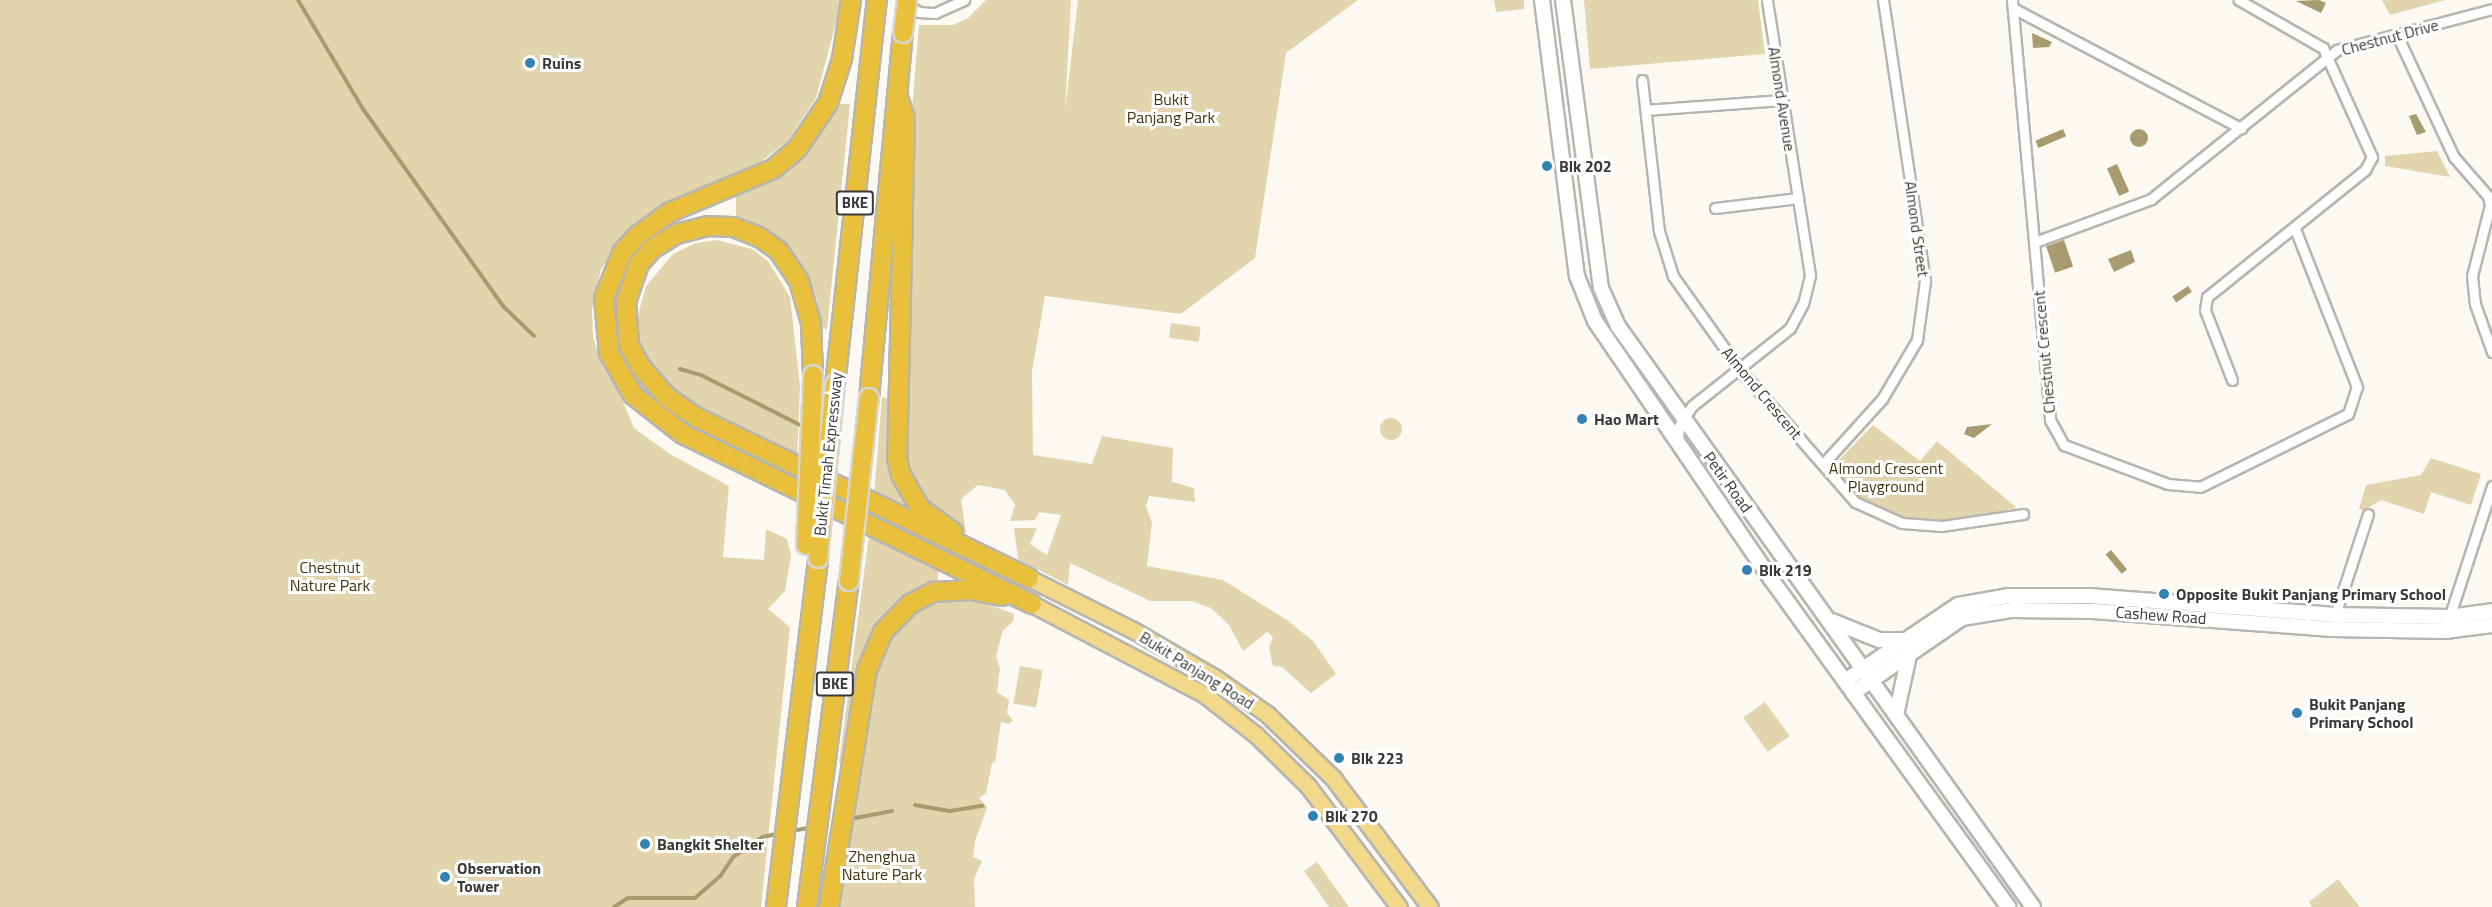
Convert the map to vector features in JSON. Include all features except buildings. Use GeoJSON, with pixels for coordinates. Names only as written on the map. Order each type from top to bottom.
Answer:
{"type":"FeatureCollection","features":[{"type":"Feature","properties":{"kind":"highway","name":"Bukit Timah Expressway"},"geometry":{"type":"LineString","coordinates":[[812,551],[835,385],[878,0]]}},
{"type":"Feature","properties":{"kind":"highway","name":"Bukit Timah Expressway"},"geometry":{"type":"LineString","coordinates":[[807,907],[849,581],[907,0]]}},
{"type":"Feature","properties":{"kind":"highway"},"geometry":{"type":"LineString","coordinates":[[850,6],[842,59],[814,128],[773,169],[670,212],[638,235],[611,273],[604,298],[603,322],[609,353],[617,372],[633,395],[656,416],[739,462],[1032,604]]}},
{"type":"Feature","properties":{"kind":"highway"},"geometry":{"type":"LineString","coordinates":[[897,94],[905,118],[897,458],[911,495],[936,529]]}},
{"type":"Feature","properties":{"kind":"highway"},"geometry":{"type":"LineString","coordinates":[[812,551],[813,375],[811,322],[800,280],[779,251],[759,237],[733,227],[708,226],[676,234],[652,249],[639,264],[626,302],[629,345],[640,366],[667,397],[696,417],[936,529],[1029,578]]}},
{"type":"Feature","properties":{"kind":"highway","name":"BKE"},"geometry":{"type":"LineString","coordinates":[[776,907],[812,599],[812,551]]}},
{"type":"Feature","properties":{"kind":"highway"},"geometry":{"type":"LineString","coordinates":[[829,907],[846,789],[873,650],[895,617],[934,592],[971,590],[1032,604]]}},
{"type":"Feature","properties":{"kind":"main road","name":"Petir Road"},"geometry":{"type":"LineString","coordinates":[[1542,0],[1577,276],[1595,321],[1681,452],[2008,907]]}},
{"type":"Feature","properties":{"kind":"main road","name":"Petir Road"},"geometry":{"type":"LineString","coordinates":[[1563,0],[1601,288],[1618,327],[1682,419],[1868,673],[2033,907]]}},
{"type":"Feature","properties":{"kind":"main road"},"geometry":{"type":"LineString","coordinates":[[1559,143],[1561,133],[1568,129],[1580,138]]}},
{"type":"Feature","properties":{"kind":"main road"},"geometry":{"type":"LineString","coordinates":[[1771,579],[1784,580],[1791,569]]}},
{"type":"Feature","properties":{"kind":"main road","name":"Bukit Panjang Road"},"geometry":{"type":"LineString","coordinates":[[1029,578],[1133,630],[1214,677],[1267,714],[1333,778],[1430,907]]}},
{"type":"Feature","properties":{"kind":"main road","name":"Cashew Road"},"geometry":{"type":"LineString","coordinates":[[1849,687],[1958,605],[2009,597],[2089,596],[2335,615],[2449,616],[2492,611]]}},
{"type":"Feature","properties":{"kind":"main road","name":"Bukit Panjang Road"},"geometry":{"type":"LineString","coordinates":[[1032,604],[1205,695],[1256,735],[1308,786],[1397,906]]}},
{"type":"Feature","properties":{"kind":"main road","name":"Cashew Road"},"geometry":{"type":"LineString","coordinates":[[1906,646],[1962,618],[2012,610],[2093,610],[2332,629],[2446,630],[2492,625]]}},
{"type":"Feature","properties":{"kind":"main road"},"geometry":{"type":"LineString","coordinates":[[1827,619],[1871,638],[1906,646],[1896,715]]}},
{"type":"Feature","properties":{"kind":"street"},"geometry":{"type":"LineString","coordinates":[[900,0],[919,12],[935,13],[964,0]]}},
{"type":"Feature","properties":{"kind":"street","name":"Almond Avenue"},"geometry":{"type":"LineString","coordinates":[[1682,419],[1692,406],[1790,328],[1803,304],[1810,275],[1767,0]]}},
{"type":"Feature","properties":{"kind":"street","name":"Almond Street"},"geometry":{"type":"LineString","coordinates":[[1823,464],[1882,399],[1917,340],[1925,281],[1883,0]]}},
{"type":"Feature","properties":{"kind":"street"},"geometry":{"type":"LineString","coordinates":[[2232,380],[2205,301],[2368,167],[2372,157],[2328,56],[2317,42],[2238,0]]}},
{"type":"Feature","properties":{"kind":"street"},"geometry":{"type":"LineString","coordinates":[[2013,4],[2241,128]]}},
{"type":"Feature","properties":{"kind":"street","name":"Chestnut Crescent"},"geometry":{"type":"LineString","coordinates":[[2013,4],[2050,420],[2057,438],[2073,450],[2168,484],[2200,487],[2337,422],[2348,414],[2355,401],[2357,387],[2295,229]]}},
{"type":"Feature","properties":{"kind":"street","name":"Chestnut Drive"},"geometry":{"type":"LineString","coordinates":[[2035,242],[2151,199],[2337,50],[2492,9]]}},
{"type":"Feature","properties":{"kind":"street"},"geometry":{"type":"LineString","coordinates":[[2397,35],[2454,157],[2490,196],[2490,205],[2472,276],[2482,325],[2492,352]]}},
{"type":"Feature","properties":{"kind":"street","name":"Almond Crescent"},"geometry":{"type":"LineString","coordinates":[[1642,80],[1662,248],[1673,276],[1740,370],[1855,502],[1902,523],[1942,526],[2023,514]]}},
{"type":"Feature","properties":{"kind":"street"},"geometry":{"type":"LineString","coordinates":[[1646,110],[1781,100]]}},
{"type":"Feature","properties":{"kind":"street"},"geometry":{"type":"LineString","coordinates":[[1715,208],[1798,198]]}},
{"type":"Feature","properties":{"kind":"street"},"geometry":{"type":"LineString","coordinates":[[2482,325],[2492,323]]}},
{"type":"Feature","properties":{"kind":"street"},"geometry":{"type":"LineString","coordinates":[[1652,409],[1667,418],[1682,419],[1678,434],[1681,452]]}},
{"type":"Feature","properties":{"kind":"street"},"geometry":{"type":"LineString","coordinates":[[2446,630],[2492,486]]}},
{"type":"Feature","properties":{"kind":"street"},"geometry":{"type":"LineString","coordinates":[[2335,615],[2368,514]]}},
{"type":"Feature","properties":{"kind":"green space","name":"Chestnut Nature Park"},"geometry":{"type":"Polygon","coordinates":[[[0,0],[842,0],[816,98],[787,142],[752,168],[666,202],[631,227],[601,269],[592,308],[593,337],[604,369],[621,397],[634,428],[670,454],[729,486],[723,557],[764,560],[766,529],[787,539],[791,555],[785,591],[768,609],[790,627],[761,907],[0,907],[0,0]]]}},
{"type":"Feature","properties":{"kind":"green space","name":"Bukit Panjang Park"},"geometry":{"type":"Polygon","coordinates":[[[986,0],[1071,0],[1065,111],[1078,0],[1358,0],[1286,53],[1255,258],[1181,314],[1045,296],[1032,371],[1033,455],[1092,464],[1102,436],[1173,448],[1172,482],[1194,488],[1195,502],[1149,496],[1146,506],[1152,523],[1147,566],[1223,580],[1287,620],[1313,641],[1336,674],[1311,693],[1282,667],[1273,666],[1269,648],[1273,637],[1267,632],[1243,651],[1229,625],[1211,608],[1191,601],[1150,601],[1070,563],[1068,585],[1018,559],[1014,528],[1037,528],[1030,544],[1047,555],[1061,515],[1039,512],[1035,520],[1010,521],[1015,505],[1005,490],[978,485],[961,499],[966,533],[940,520],[927,507],[904,463],[913,260],[910,251],[910,133],[919,25],[953,25],[968,18],[986,0]]]}},
{"type":"Feature","properties":{"kind":"green space"},"geometry":{"type":"Polygon","coordinates":[[[1494,0],[1524,0],[1524,9],[1496,12],[1494,0]]]}},
{"type":"Feature","properties":{"kind":"green space"},"geometry":{"type":"Polygon","coordinates":[[[1584,0],[1758,0],[1765,54],[1590,69],[1584,0]]]}},
{"type":"Feature","properties":{"kind":"green space"},"geometry":{"type":"Polygon","coordinates":[[[2382,0],[2445,0],[2390,15],[2382,0]]]}},
{"type":"Feature","properties":{"kind":"green space"},"geometry":{"type":"Polygon","coordinates":[[[834,104],[850,104],[827,329],[819,328],[817,300],[807,277],[785,246],[763,227],[736,217],[736,197],[778,177],[820,131],[834,104]]]}},
{"type":"Feature","properties":{"kind":"green space"},"geometry":{"type":"Polygon","coordinates":[[[2437,151],[2450,177],[2385,166],[2385,156],[2437,151]]]}},
{"type":"Feature","properties":{"kind":"green space"},"geometry":{"type":"Polygon","coordinates":[[[717,240],[752,249],[768,261],[790,297],[800,386],[797,459],[710,417],[671,393],[645,360],[638,341],[637,319],[646,286],[673,254],[696,243],[717,240]]]}},
{"type":"Feature","properties":{"kind":"green space"},"geometry":{"type":"Polygon","coordinates":[[[1171,323],[1201,327],[1199,342],[1169,338],[1171,323]]]}},
{"type":"Feature","properties":{"kind":"green space"},"geometry":{"type":"Polygon","coordinates":[[[882,397],[888,399],[889,446],[911,506],[908,513],[874,495],[882,397]]]}},
{"type":"Feature","properties":{"kind":"green space"},"geometry":{"type":"Polygon","coordinates":[[[1391,418],[1399,421],[1402,429],[1399,437],[1391,440],[1383,437],[1380,429],[1383,421],[1391,418]]]}},
{"type":"Feature","properties":{"kind":"green space","name":"Almond Crescent Playground"},"geometry":{"type":"Polygon","coordinates":[[[1873,425],[1920,461],[1937,441],[2017,508],[1943,523],[1909,522],[1866,506],[1830,469],[1873,425]]]}},
{"type":"Feature","properties":{"kind":"green space"},"geometry":{"type":"Polygon","coordinates":[[[2431,458],[2481,474],[2471,505],[2431,492],[2424,514],[2381,500],[2364,510],[2359,509],[2366,485],[2421,475],[2431,458]]]}},
{"type":"Feature","properties":{"kind":"green space"},"geometry":{"type":"Polygon","coordinates":[[[869,535],[939,567],[937,586],[897,606],[844,764],[839,763],[869,535]]]}},
{"type":"Feature","properties":{"kind":"green space","name":"Zhenghua Nature Park"},"geometry":{"type":"Polygon","coordinates":[[[979,601],[1014,614],[1013,622],[1003,630],[996,656],[1000,668],[997,692],[1009,700],[1007,713],[1013,720],[1009,724],[1001,722],[995,762],[992,763],[986,793],[979,798],[987,807],[975,841],[973,857],[982,861],[974,879],[975,907],[835,907],[872,683],[886,642],[914,612],[931,602],[979,601]]]}},
{"type":"Feature","properties":{"kind":"green space"},"geometry":{"type":"Polygon","coordinates":[[[1020,666],[1043,670],[1036,707],[1013,703],[1020,666]]]}},
{"type":"Feature","properties":{"kind":"green space"},"geometry":{"type":"Polygon","coordinates":[[[1765,702],[1790,736],[1768,752],[1743,718],[1765,702]]]}},
{"type":"Feature","properties":{"kind":"green space"},"geometry":{"type":"Polygon","coordinates":[[[1317,862],[1349,907],[1329,907],[1304,871],[1317,862]]]}},
{"type":"Feature","properties":{"kind":"green space"},"geometry":{"type":"Polygon","coordinates":[[[2338,879],[2360,907],[2312,907],[2309,902],[2338,879]]]}},
{"type":"Feature","properties":{"kind":"shaded area"},"geometry":{"type":"Polygon","coordinates":[[[2319,0],[2326,3],[2321,13],[2296,1],[2319,0]]]}},
{"type":"Feature","properties":{"kind":"shaded area"},"geometry":{"type":"Polygon","coordinates":[[[2032,33],[2052,42],[2049,47],[2033,48],[2032,33]]]}},
{"type":"Feature","properties":{"kind":"shaded area"},"geometry":{"type":"Polygon","coordinates":[[[2416,114],[2426,132],[2417,135],[2409,116],[2416,114]]]}},
{"type":"Feature","properties":{"kind":"shaded area"},"geometry":{"type":"Polygon","coordinates":[[[2063,129],[2066,136],[2039,148],[2035,141],[2063,129]]]}},
{"type":"Feature","properties":{"kind":"shaded area"},"geometry":{"type":"Polygon","coordinates":[[[2139,129],[2145,132],[2148,138],[2145,144],[2139,147],[2133,144],[2130,138],[2133,132],[2139,129]]]}},
{"type":"Feature","properties":{"kind":"shaded area"},"geometry":{"type":"Polygon","coordinates":[[[2117,164],[2129,191],[2119,196],[2107,168],[2117,164]]]}},
{"type":"Feature","properties":{"kind":"shaded area"},"geometry":{"type":"Polygon","coordinates":[[[2064,240],[2073,266],[2055,273],[2046,246],[2064,240]]]}},
{"type":"Feature","properties":{"kind":"shaded area"},"geometry":{"type":"Polygon","coordinates":[[[2131,250],[2135,262],[2114,272],[2108,259],[2131,250]]]}},
{"type":"Feature","properties":{"kind":"shaded area"},"geometry":{"type":"Polygon","coordinates":[[[2188,286],[2192,292],[2176,302],[2172,297],[2188,286]]]}},
{"type":"Feature","properties":{"kind":"shaded area"},"geometry":{"type":"Polygon","coordinates":[[[1992,424],[1974,438],[1964,434],[1967,427],[1992,424]]]}},
{"type":"Feature","properties":{"kind":"shaded area"},"geometry":{"type":"Polygon","coordinates":[[[2111,550],[2127,569],[2122,574],[2106,554],[2111,550]]]}},
{"type":"Feature","properties":{"kind":"waterway"},"geometry":{"type":"LineString","coordinates":[[298,0],[363,109],[503,306],[534,336]]}},
{"type":"Feature","properties":{"kind":"waterway"},"geometry":{"type":"LineString","coordinates":[[680,369],[701,375],[800,425]]}},
{"type":"Feature","properties":{"kind":"waterway"},"geometry":{"type":"LineString","coordinates":[[915,805],[950,811],[983,806]]}},
{"type":"Feature","properties":{"kind":"waterway"},"geometry":{"type":"LineString","coordinates":[[850,819],[892,811]]}},
{"type":"Feature","properties":{"kind":"waterway"},"geometry":{"type":"LineString","coordinates":[[791,831],[813,827]]}},
{"type":"Feature","properties":{"kind":"waterway"},"geometry":{"type":"LineString","coordinates":[[614,907],[628,898],[695,898],[721,875],[733,857],[763,837],[781,833]]}},
{"type":"Feature","properties":{"kind":"place","name":"Ruins"},"geometry":{"type":"Point","coordinates":[530,63]}},
{"type":"Feature","properties":{"kind":"place","name":"Blk 202"},"geometry":{"type":"Point","coordinates":[1547,166]}},
{"type":"Feature","properties":{"kind":"place","name":"Hao Mart"},"geometry":{"type":"Point","coordinates":[1582,419]}},
{"type":"Feature","properties":{"kind":"place","name":"Blk 219"},"geometry":{"type":"Point","coordinates":[1747,570]}},
{"type":"Feature","properties":{"kind":"place","name":"Opposite Bukit Panjang Primary School"},"geometry":{"type":"Point","coordinates":[2164,594]}},
{"type":"Feature","properties":{"kind":"place","name":"Bukit Panjang Primary School"},"geometry":{"type":"Point","coordinates":[2297,713]}},
{"type":"Feature","properties":{"kind":"place","name":"Blk 223"},"geometry":{"type":"Point","coordinates":[1339,758]}},
{"type":"Feature","properties":{"kind":"place","name":"Blk 270"},"geometry":{"type":"Point","coordinates":[1313,816]}},
{"type":"Feature","properties":{"kind":"place","name":"Bangkit Shelter"},"geometry":{"type":"Point","coordinates":[645,844]}},
{"type":"Feature","properties":{"kind":"place","name":"Observation Tower"},"geometry":{"type":"Point","coordinates":[445,877]}}]}
